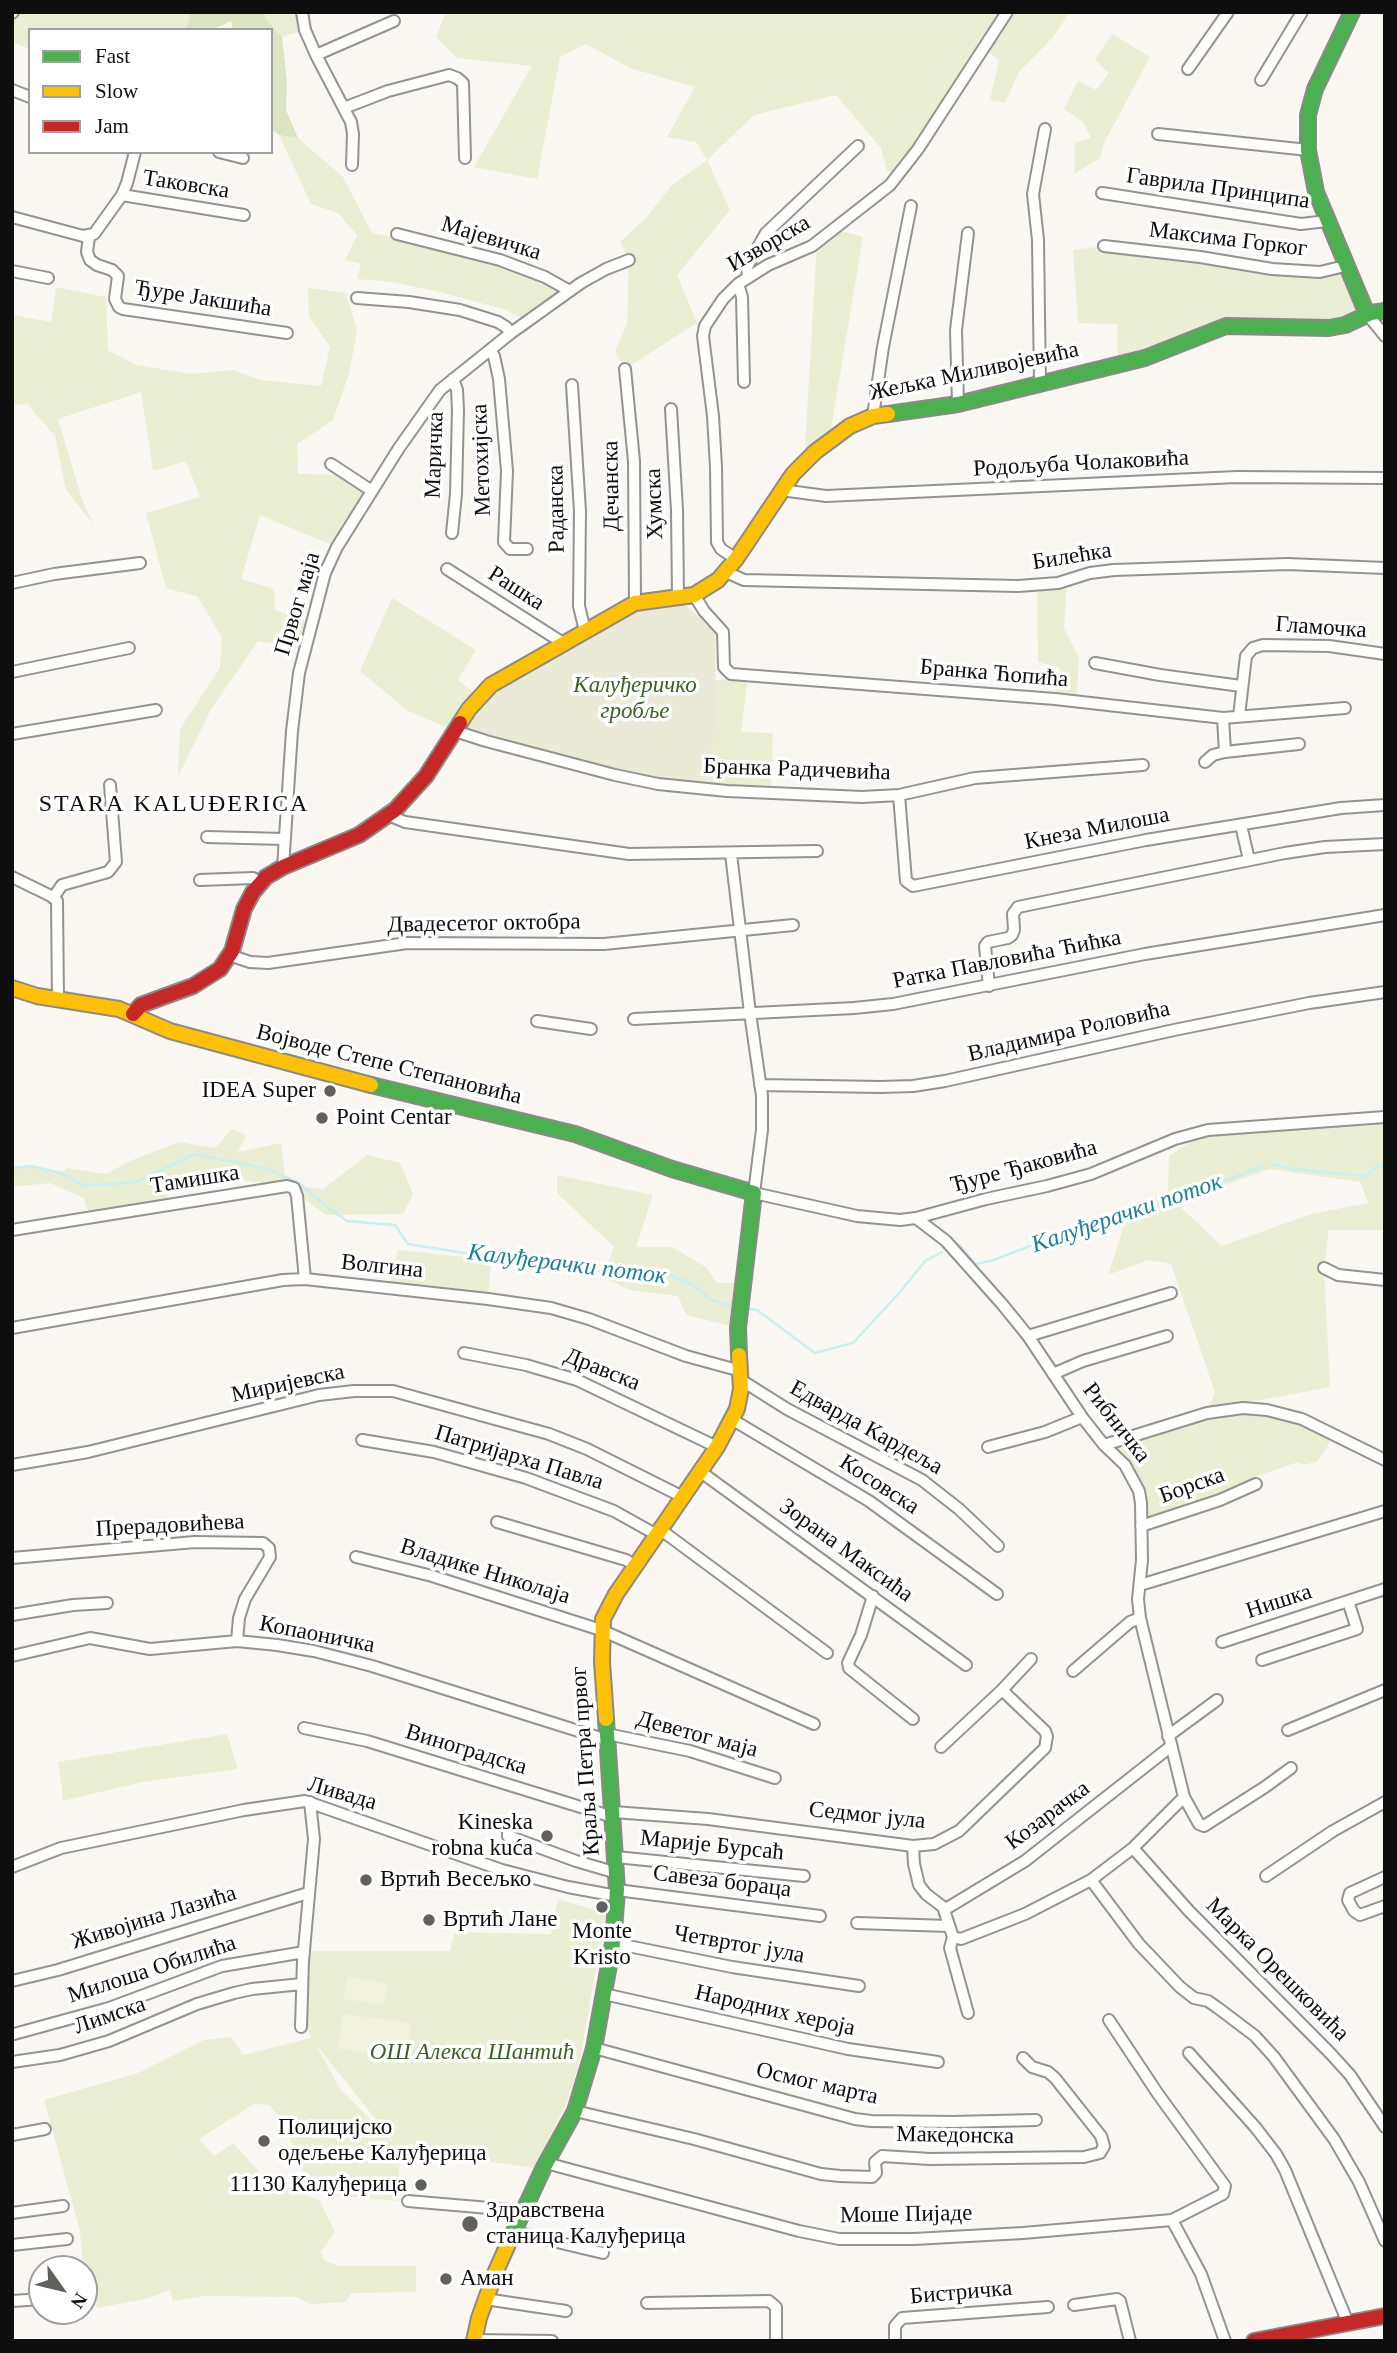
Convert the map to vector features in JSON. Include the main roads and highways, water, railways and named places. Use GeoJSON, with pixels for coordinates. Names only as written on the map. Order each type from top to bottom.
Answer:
{"type":"FeatureCollection","features":[{"type":"Feature","properties":{"kind":"waterway","name":"Калуђерачки поток"},"geometry":{"type":"LineString","coordinates":[[12,1168],[30,1166],[61,1173],[84,1186],[135,1182],[195,1154],[268,1169],[299,1183],[347,1221],[395,1225],[408,1244],[578,1271],[662,1272],[692,1284],[710,1299],[732,1306]]}},
{"type":"Feature","properties":{"kind":"waterway","name":"Калуђерачки поток"},"geometry":{"type":"LineString","coordinates":[[1272,1164],[1292,1169],[1366,1176],[1377,1166],[1385,1168]]}},
{"type":"Feature","properties":{"kind":"waterway","name":"Калуђерачки поток"},"geometry":{"type":"LineString","coordinates":[[957,1245],[959,1244],[975,1264],[991,1261],[1030,1246],[1152,1209],[1263,1166]]}},
{"type":"Feature","properties":{"kind":"waterway","name":"Калуђерачки поток"},"geometry":{"type":"LineString","coordinates":[[749,1309],[757,1310],[815,1353],[853,1343],[925,1261],[942,1252]]}},
{"type":"Feature","properties":{"kind":"place","name":"IDEA Super"},"geometry":{"type":"Point","coordinates":[330,1091]}},
{"type":"Feature","properties":{"kind":"place","name":"Point Centar"},"geometry":{"type":"Point","coordinates":[322,1118]}},
{"type":"Feature","properties":{"kind":"place","name":"Kineska robna kuća"},"geometry":{"type":"Point","coordinates":[547,1836]}},
{"type":"Feature","properties":{"kind":"place","name":"Вртић Весељко"},"geometry":{"type":"Point","coordinates":[366,1880]}},
{"type":"Feature","properties":{"kind":"place","name":"Monte Kristo"},"geometry":{"type":"Point","coordinates":[602,1907]}},
{"type":"Feature","properties":{"kind":"place","name":"Вртић Лане"},"geometry":{"type":"Point","coordinates":[429,1920]}},
{"type":"Feature","properties":{"kind":"place","name":"Полицијско одељење Калуђерица"},"geometry":{"type":"Point","coordinates":[264,2141]}},
{"type":"Feature","properties":{"kind":"place","name":"11130 Калуђерица"},"geometry":{"type":"Point","coordinates":[421,2185]}},
{"type":"Feature","properties":{"kind":"place","name":"Здравствена станица Калуђерица"},"geometry":{"type":"Point","coordinates":[470,2224]}},
{"type":"Feature","properties":{"kind":"place","name":"Аман"},"geometry":{"type":"Point","coordinates":[446,2279]}},
{"type":"Feature","properties":{"kind":"district","name":"STARA KALUĐERICA"},"geometry":{"type":"Point","coordinates":[174,805]}},
{"type":"Feature","properties":{"kind":"park label","name":"Калуђеричко гробље"},"geometry":{"type":"Point","coordinates":[635,699]}},
{"type":"Feature","properties":{"kind":"park label","name":"ОШ Алекса Шантић"},"geometry":{"type":"Point","coordinates":[472,2053]}}]}
